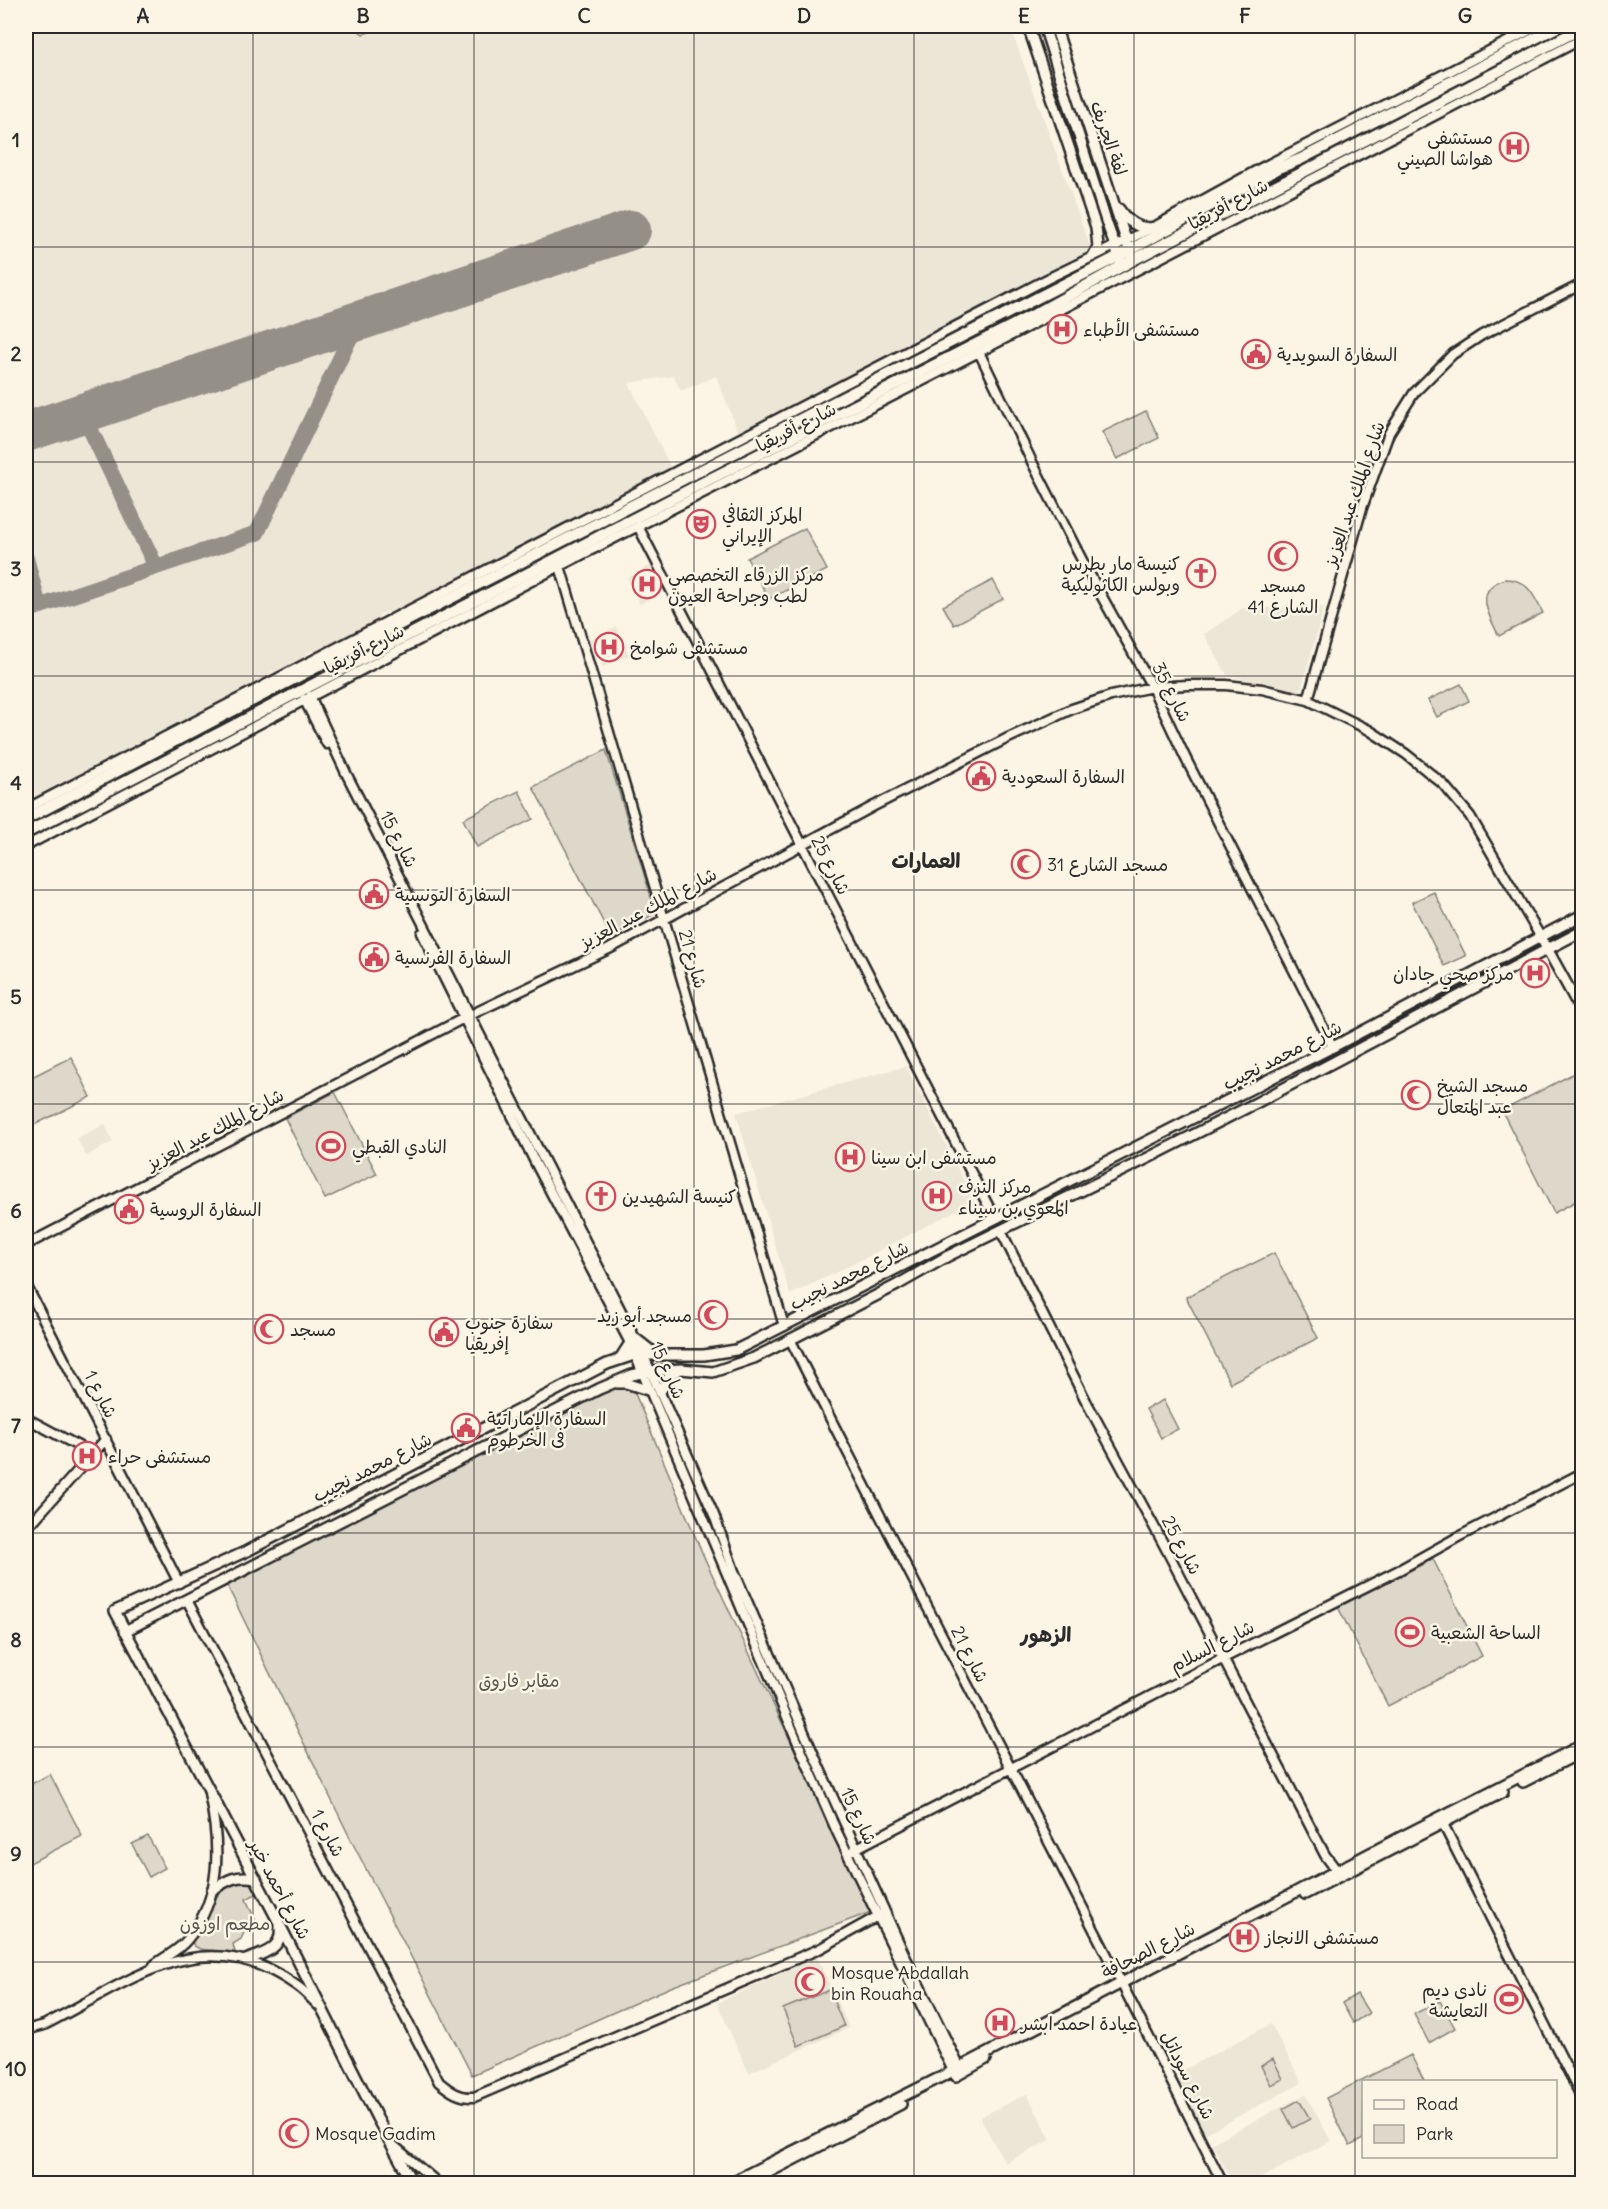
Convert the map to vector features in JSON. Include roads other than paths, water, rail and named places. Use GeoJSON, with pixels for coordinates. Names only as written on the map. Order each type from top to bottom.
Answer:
{"type":"FeatureCollection","features":[{"type":"Feature","properties":{"kind":"highway","name":"شارع أفريقيا"},"geometry":{"type":"LineString","coordinates":[[26,819],[303,674],[1124,253],[1279,168],[1301,159],[1559,26]]}},
{"type":"Feature","properties":{"kind":"highway","name":"شارع أفريقيا"},"geometry":{"type":"LineString","coordinates":[[26,834],[288,696],[308,693],[864,400],[1035,314],[1124,253],[1284,181],[1582,28]]}},
{"type":"Feature","properties":{"kind":"highway"},"geometry":{"type":"LineString","coordinates":[[1494,60],[1495,48]]}},
{"type":"Feature","properties":{"kind":"highway"},"geometry":{"type":"LineString","coordinates":[[1395,110],[1401,121]]}},
{"type":"Feature","properties":{"kind":"highway"},"geometry":{"type":"LineString","coordinates":[[1263,167],[1279,168]]}},
{"type":"Feature","properties":{"kind":"highway"},"geometry":{"type":"LineString","coordinates":[[1279,195],[1284,181]]}},
{"type":"Feature","properties":{"kind":"highway"},"geometry":{"type":"LineString","coordinates":[[884,377],[891,361]]}},
{"type":"Feature","properties":{"kind":"highway"},"geometry":{"type":"LineString","coordinates":[[853,416],[864,400]]}},
{"type":"Feature","properties":{"kind":"highway"},"geometry":{"type":"LineString","coordinates":[[303,674],[308,693]]}},
{"type":"Feature","properties":{"kind":"highway"},"geometry":{"type":"LineString","coordinates":[[282,685],[290,689],[288,696]]}},
{"type":"Feature","properties":{"kind":"main road"},"geometry":{"type":"LineString","coordinates":[[1028,26],[1096,227],[1098,247],[1093,256]]}},
{"type":"Feature","properties":{"kind":"main road"},"geometry":{"type":"LineString","coordinates":[[1044,26],[1124,253]]}},
{"type":"Feature","properties":{"kind":"main road","name":"لفة الجريف"},"geometry":{"type":"LineString","coordinates":[[1055,26],[1113,200],[1124,253]]}},
{"type":"Feature","properties":{"kind":"main road"},"geometry":{"type":"LineString","coordinates":[[1113,200],[1124,217],[1133,223],[1144,228],[1154,227]]}},
{"type":"Feature","properties":{"kind":"main road","name":"شارع محمد نجيب"},"geometry":{"type":"LineString","coordinates":[[115,1611],[247,1551],[574,1380],[614,1362],[639,1354],[704,1355],[736,1350],[1452,986],[1582,915]]}},
{"type":"Feature","properties":{"kind":"main road","name":"شارع محمد نجيب"},"geometry":{"type":"LineString","coordinates":[[125,1631],[615,1382],[646,1372],[681,1369],[713,1372],[754,1358],[897,1285],[948,1256],[1146,1159],[1582,932]]}},
{"type":"Feature","properties":{"kind":"main road"},"geometry":{"type":"LineString","coordinates":[[1540,936],[1582,1012]]}},
{"type":"Feature","properties":{"kind":"main road"},"geometry":{"type":"LineString","coordinates":[[614,1362],[621,1357],[633,1341],[650,1350],[671,1355]]}},
{"type":"Feature","properties":{"kind":"main road"},"geometry":{"type":"LineString","coordinates":[[660,1392],[671,1374],[681,1369]]}},
{"type":"Feature","properties":{"kind":"main road"},"geometry":{"type":"LineString","coordinates":[[615,1382],[648,1390]]}},
{"type":"Feature","properties":{"kind":"main road"},"geometry":{"type":"LineString","coordinates":[[393,1475],[389,1484],[391,1490],[403,1488]]}},
{"type":"Feature","properties":{"kind":"main road"},"geometry":{"type":"LineString","coordinates":[[364,1490],[375,1496],[371,1505]]}},
{"type":"Feature","properties":{"kind":"main road","name":"شارع أحمد خير"},"geometry":{"type":"LineString","coordinates":[[115,1611],[277,1919],[412,2184]]}},
{"type":"Feature","properties":{"kind":"main road","name":"شارع الصحافة"},"geometry":{"type":"LineString","coordinates":[[746,2184],[1582,1745]]}},
{"type":"Feature","properties":{"kind":"main road","name":"شارع الصحافة"},"geometry":{"type":"LineString","coordinates":[[1124,1985],[1337,1870],[1582,1751]]}},
{"type":"Feature","properties":{"kind":"main road"},"geometry":{"type":"LineString","coordinates":[[212,1890],[233,1878],[241,1876],[255,1878]]}},
{"type":"Feature","properties":{"kind":"main road"},"geometry":{"type":"LineString","coordinates":[[246,1960],[267,1952],[277,1943],[281,1935],[277,1919]]}},
{"type":"Feature","properties":{"kind":"main road","name":"شارع الصحافة"},"geometry":{"type":"LineString","coordinates":[[728,2184],[958,2072]]}},
{"type":"Feature","properties":{"kind":"street","name":"شارع أفريقيا"},"geometry":{"type":"LineString","coordinates":[[26,808],[1093,256],[1124,253],[1154,227],[1263,167],[1538,26]]}},
{"type":"Feature","properties":{"kind":"street","name":"شارع أفريقيا"},"geometry":{"type":"LineString","coordinates":[[475,605],[560,566],[979,352],[1582,39]]}},
{"type":"Feature","properties":{"kind":"street","name":"شارع الملك عبد العزيز"},"geometry":{"type":"LineString","coordinates":[[1308,700],[1362,508],[1389,433],[1414,393],[1453,354],[1482,335],[1582,284]]}},
{"type":"Feature","properties":{"kind":"street","name":"شارع 35"},"geometry":{"type":"LineString","coordinates":[[979,352],[1033,464],[1085,566],[1152,687],[1185,757],[1333,1047]]}},
{"type":"Feature","properties":{"kind":"street","name":"شارع 25"},"geometry":{"type":"LineString","coordinates":[[638,526],[995,1219]]}},
{"type":"Feature","properties":{"kind":"street","name":"شارع 21"},"geometry":{"type":"LineString","coordinates":[[560,566],[784,1326]]}},
{"type":"Feature","properties":{"kind":"street","name":"شارع الملك عبد العزيز"},"geometry":{"type":"LineString","coordinates":[[26,1245],[467,1017],[546,981],[802,844],[1006,739],[1072,710],[1111,696],[1152,687],[1226,685],[1262,689],[1308,700],[1369,730],[1406,754],[1443,784],[1470,816],[1540,936]]}},
{"type":"Feature","properties":{"kind":"street","name":"شارع أفريقيا"},"geometry":{"type":"LineString","coordinates":[[26,846],[283,712],[308,693]]}},
{"type":"Feature","properties":{"kind":"street","name":"شارع 15"},"geometry":{"type":"LineString","coordinates":[[308,693],[467,1017],[633,1341],[646,1372],[660,1392],[714,1515],[764,1640],[856,1848],[881,1915],[958,2072]]}},
{"type":"Feature","properties":{"kind":"street","name":"شارع 25"},"geometry":{"type":"LineString","coordinates":[[1001,1231],[1086,1401],[1325,1856],[1337,1870]]}},
{"type":"Feature","properties":{"kind":"street","name":"شارع 1"},"geometry":{"type":"LineString","coordinates":[[26,1285],[179,1582]]}},
{"type":"Feature","properties":{"kind":"street","name":"شارع 21"},"geometry":{"type":"LineString","coordinates":[[790,1339],[1124,1985]]}},
{"type":"Feature","properties":{"kind":"street","name":"شارع 15"},"geometry":{"type":"LineString","coordinates":[[646,1372],[648,1390],[718,1550],[795,1736],[869,1900],[881,1915]]}},
{"type":"Feature","properties":{"kind":"street"},"geometry":{"type":"LineString","coordinates":[[26,1418],[93,1454]]}},
{"type":"Feature","properties":{"kind":"street"},"geometry":{"type":"LineString","coordinates":[[26,1529],[106,1439]]}},
{"type":"Feature","properties":{"kind":"street","name":"شارع السلام"},"geometry":{"type":"LineString","coordinates":[[847,1854],[1582,1473]]}},
{"type":"Feature","properties":{"kind":"street","name":"شارع 1"},"geometry":{"type":"LineString","coordinates":[[187,1600],[439,2082],[456,2095],[474,2097],[819,1949],[866,1924]]}},
{"type":"Feature","properties":{"kind":"street"},"geometry":{"type":"LineString","coordinates":[[151,1969],[187,1941],[200,1919],[212,1890],[217,1841],[207,1786]]}},
{"type":"Feature","properties":{"kind":"street"},"geometry":{"type":"LineString","coordinates":[[1442,1820],[1582,2098]]}},
{"type":"Feature","properties":{"kind":"street"},"geometry":{"type":"LineString","coordinates":[[866,1924],[870,1913],[869,1900]]}},
{"type":"Feature","properties":{"kind":"street"},"geometry":{"type":"LineString","coordinates":[[866,1924],[881,1915]]}},
{"type":"Feature","properties":{"kind":"street"},"geometry":{"type":"LineString","coordinates":[[187,1941],[188,1948],[197,1956]]}},
{"type":"Feature","properties":{"kind":"street"},"geometry":{"type":"LineString","coordinates":[[26,2031],[44,2025],[151,1969],[197,1956],[231,1956],[246,1960],[298,1986],[325,2013]]}},
{"type":"Feature","properties":{"kind":"street","name":"شارع سوداتل"},"geometry":{"type":"LineString","coordinates":[[1124,1985],[1223,2184]]}},
{"type":"Feature","properties":{"kind":"street"},"geometry":{"type":"LineString","coordinates":[[26,2037],[44,2025]]}},
{"type":"Feature","properties":{"kind":"street"},"geometry":{"type":"LineString","coordinates":[[390,2143],[439,2184]]}},
{"type":"Feature","properties":{"kind":"place","name":"مستشفى هواشا الصيني"},"geometry":{"type":"Point","coordinates":[1514,147]}},
{"type":"Feature","properties":{"kind":"place","name":"مستشفی الأطباء"},"geometry":{"type":"Point","coordinates":[1062,329]}},
{"type":"Feature","properties":{"kind":"place","name":"السفارة السويدية"},"geometry":{"type":"Point","coordinates":[1256,354]}},
{"type":"Feature","properties":{"kind":"place","name":"المركز الثقافي الإيراني"},"geometry":{"type":"Point","coordinates":[701,524]}},
{"type":"Feature","properties":{"kind":"place","name":"مسجد الشارع 41"},"geometry":{"type":"Point","coordinates":[1283,556]}},
{"type":"Feature","properties":{"kind":"place","name":"كنيسة مار بطرس وبولس الكاثوليكية"},"geometry":{"type":"Point","coordinates":[1201,573]}},
{"type":"Feature","properties":{"kind":"place","name":"مركز الزرقاء التخصصي لطب وجراحة العيون"},"geometry":{"type":"Point","coordinates":[647,584]}},
{"type":"Feature","properties":{"kind":"place","name":"مستشفى شوامخ"},"geometry":{"type":"Point","coordinates":[609,647]}},
{"type":"Feature","properties":{"kind":"place","name":"السفارة السعودية"},"geometry":{"type":"Point","coordinates":[981,776]}},
{"type":"Feature","properties":{"kind":"place","name":"مسجد الشارع 31"},"geometry":{"type":"Point","coordinates":[1026,864]}},
{"type":"Feature","properties":{"kind":"place","name":"السفارة التونسية"},"geometry":{"type":"Point","coordinates":[374,894]}},
{"type":"Feature","properties":{"kind":"place","name":"السفارة الفرنسية"},"geometry":{"type":"Point","coordinates":[374,957]}},
{"type":"Feature","properties":{"kind":"place","name":"مركز صحي جادان"},"geometry":{"type":"Point","coordinates":[1535,973]}},
{"type":"Feature","properties":{"kind":"place","name":"مسجد الشيخ عبد المتعال"},"geometry":{"type":"Point","coordinates":[1416,1095]}},
{"type":"Feature","properties":{"kind":"place","name":"النادي القبطي"},"geometry":{"type":"Point","coordinates":[331,1146]}},
{"type":"Feature","properties":{"kind":"place","name":"مستشفى ابن سينا"},"geometry":{"type":"Point","coordinates":[850,1157]}},
{"type":"Feature","properties":{"kind":"place","name":"كنيسة الشهيدين"},"geometry":{"type":"Point","coordinates":[601,1196]}},
{"type":"Feature","properties":{"kind":"place","name":"مركز النزف المعوي بن سيناء"},"geometry":{"type":"Point","coordinates":[937,1196]}},
{"type":"Feature","properties":{"kind":"place","name":"السفارة الروسية"},"geometry":{"type":"Point","coordinates":[129,1209]}},
{"type":"Feature","properties":{"kind":"place","name":"مسجد أبو زيد"},"geometry":{"type":"Point","coordinates":[713,1315]}},
{"type":"Feature","properties":{"kind":"place","name":"مسجد"},"geometry":{"type":"Point","coordinates":[269,1329]}},
{"type":"Feature","properties":{"kind":"place","name":"سفارة جنوب إفريقيا"},"geometry":{"type":"Point","coordinates":[444,1332]}},
{"type":"Feature","properties":{"kind":"place","name":"السفارة الإماراتية فى الخرطوم"},"geometry":{"type":"Point","coordinates":[466,1428]}},
{"type":"Feature","properties":{"kind":"place","name":"مستشفى حراء"},"geometry":{"type":"Point","coordinates":[87,1456]}},
{"type":"Feature","properties":{"kind":"place","name":"الساحة الشعبية"},"geometry":{"type":"Point","coordinates":[1410,1632]}},
{"type":"Feature","properties":{"kind":"place","name":"مستشفى الانجاز"},"geometry":{"type":"Point","coordinates":[1244,1937]}},
{"type":"Feature","properties":{"kind":"place","name":"Mosque Abdallah bin Rouaha"},"geometry":{"type":"Point","coordinates":[810,1982]}},
{"type":"Feature","properties":{"kind":"place","name":"نادى ديم التعايشة"},"geometry":{"type":"Point","coordinates":[1509,1999]}},
{"type":"Feature","properties":{"kind":"place","name":"عيادة احمد ابشر"},"geometry":{"type":"Point","coordinates":[1000,2023]}},
{"type":"Feature","properties":{"kind":"place","name":"Mosque Gadim"},"geometry":{"type":"Point","coordinates":[294,2133]}},
{"type":"Feature","properties":{"kind":"district","name":"العمارات"},"geometry":{"type":"Point","coordinates":[926,860]}},
{"type":"Feature","properties":{"kind":"district","name":"الزهور"},"geometry":{"type":"Point","coordinates":[1046,1634]}},
{"type":"Feature","properties":{"kind":"park label","name":"مقابر فاروق"},"geometry":{"type":"Point","coordinates":[519,1680]}},
{"type":"Feature","properties":{"kind":"park label","name":"مطعم اوزون"},"geometry":{"type":"Point","coordinates":[225,1923]}}]}
